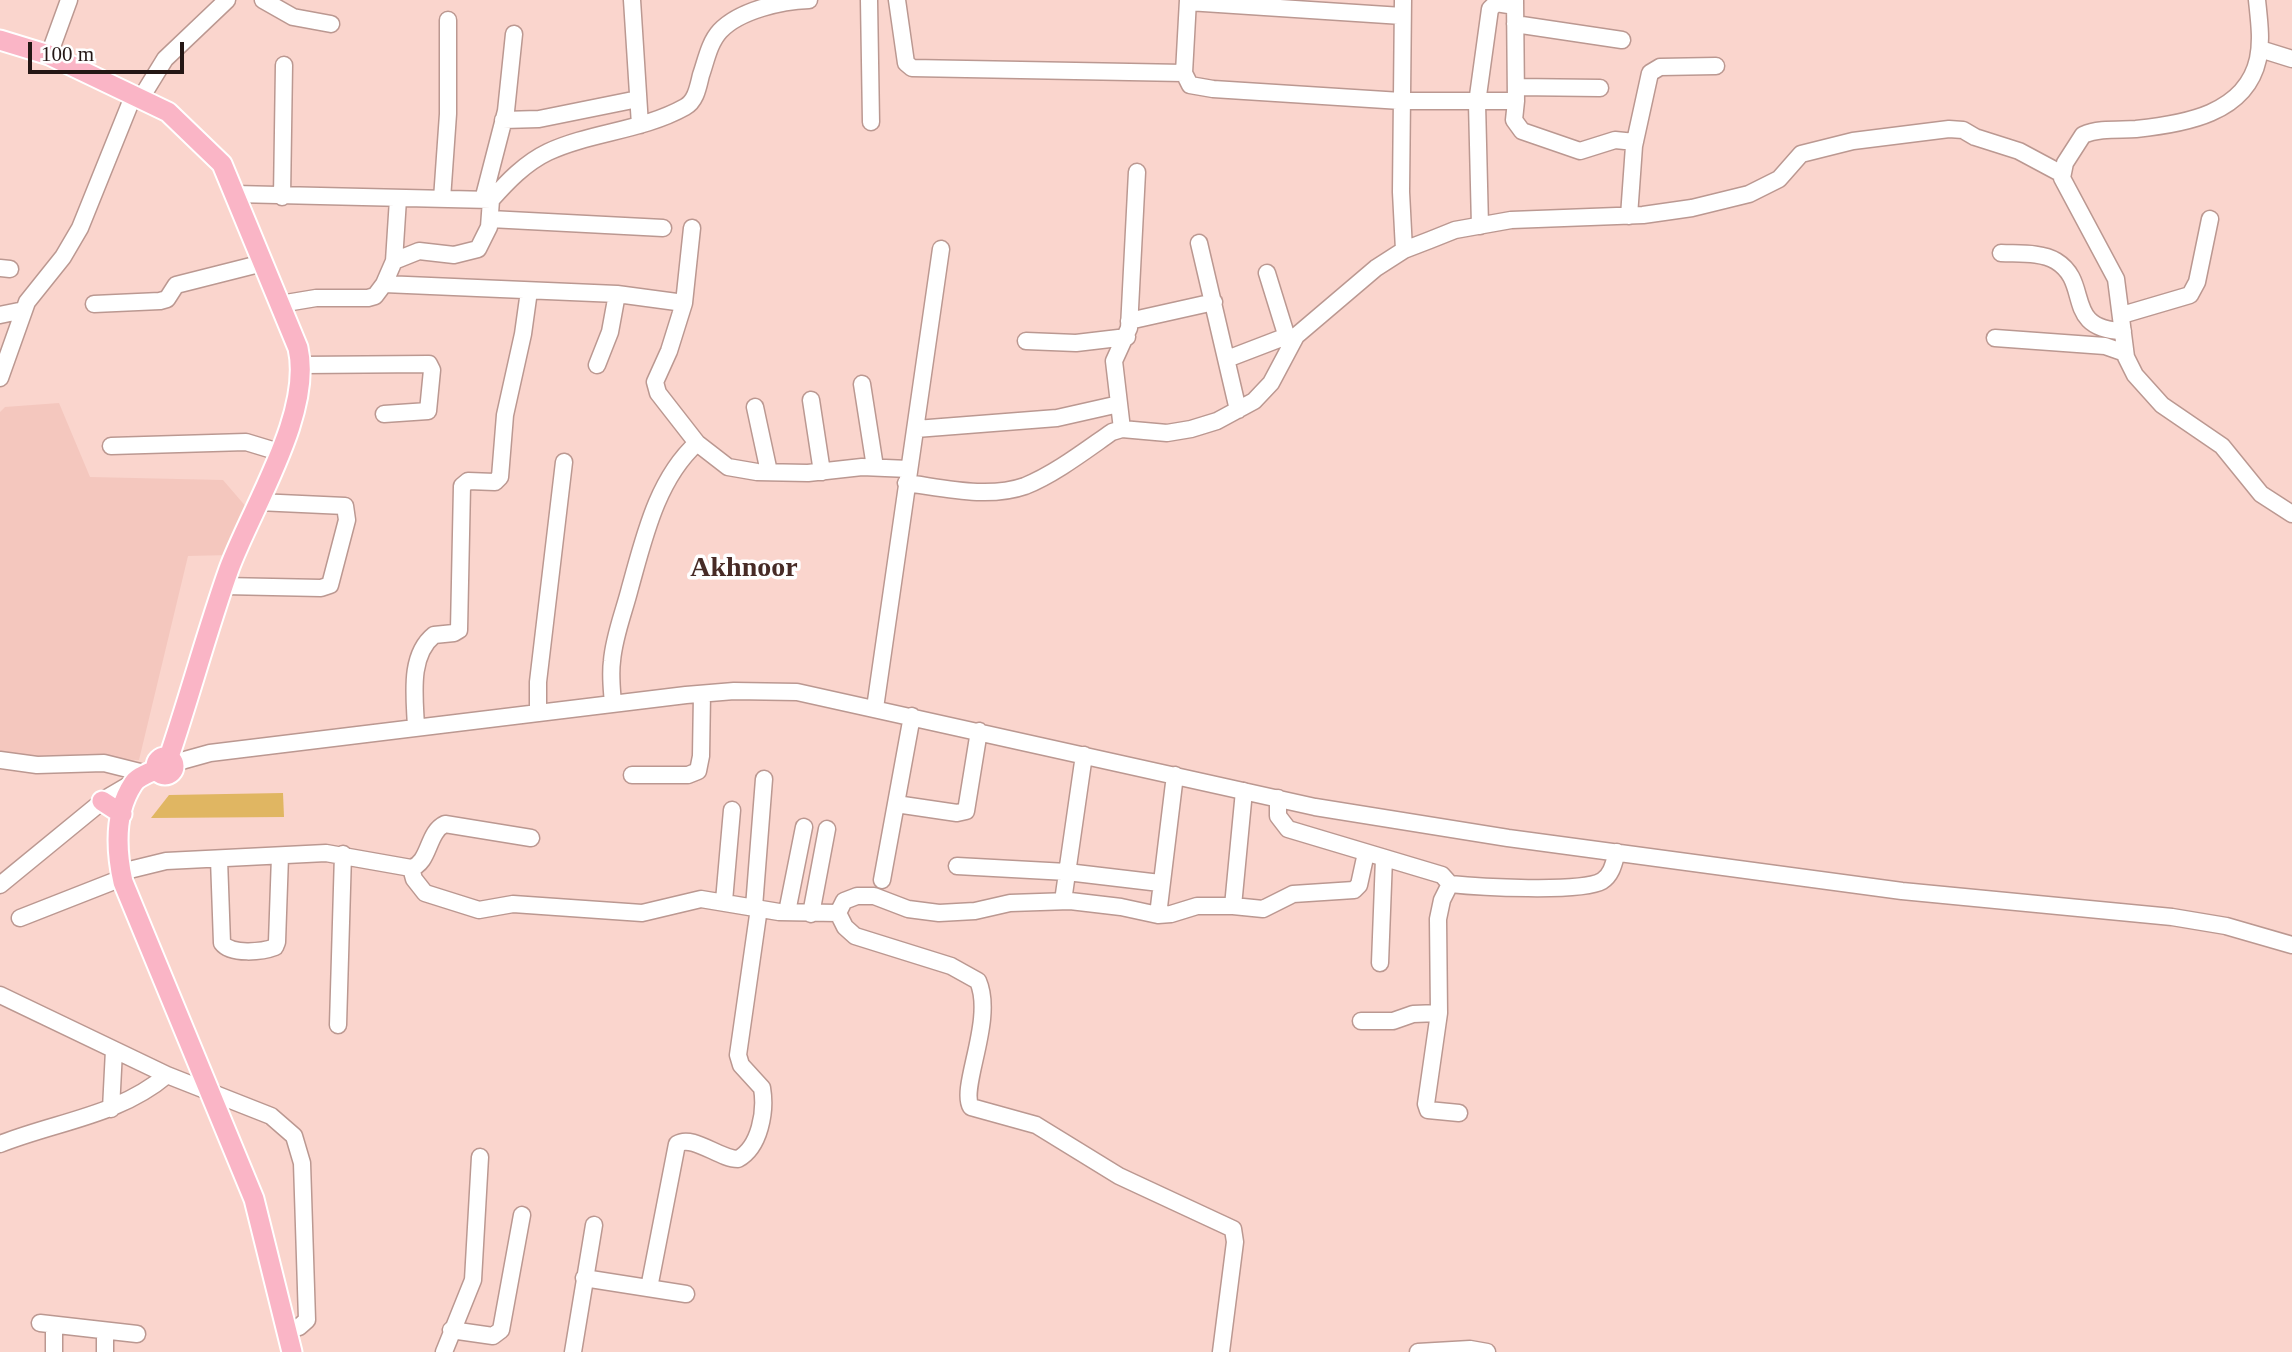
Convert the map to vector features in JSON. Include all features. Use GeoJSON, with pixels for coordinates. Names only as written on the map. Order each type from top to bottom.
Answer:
{"type":"FeatureCollection","features":[{"type":"Feature","properties":{"kind":"main road"},"geometry":{"type":"LineString","coordinates":[[0,40],[49,55],[168,113],[222,164],[283,310],[302,365],[299,399],[224,586],[156,769],[122,814],[118,838],[121,875],[205,1087],[254,1199],[292,1352]]}},
{"type":"Feature","properties":{"kind":"main road"},"geometry":{"type":"LineString","coordinates":[[102,801],[122,814]]}},
{"type":"Feature","properties":{"kind":"street"},"geometry":{"type":"LineString","coordinates":[[49,55],[69,0]]}},
{"type":"Feature","properties":{"kind":"street"},"geometry":{"type":"LineString","coordinates":[[0,378],[24,310],[80,228],[137,96],[165,59],[227,0]]}},
{"type":"Feature","properties":{"kind":"street"},"geometry":{"type":"LineString","coordinates":[[262,0],[293,17],[331,24]]}},
{"type":"Feature","properties":{"kind":"street"},"geometry":{"type":"LineString","coordinates":[[632,0],[640,125]]}},
{"type":"Feature","properties":{"kind":"street"},"geometry":{"type":"LineString","coordinates":[[234,194],[487,200],[506,182],[546,153],[640,125],[690,104],[708,52],[721,30],[766,8],[809,0]]}},
{"type":"Feature","properties":{"kind":"street"},"geometry":{"type":"LineString","coordinates":[[869,0],[871,122]]}},
{"type":"Feature","properties":{"kind":"street"},"geometry":{"type":"LineString","coordinates":[[897,0],[906,63],[912,68],[1184,74]]}},
{"type":"Feature","properties":{"kind":"street"},"geometry":{"type":"LineString","coordinates":[[2258,0],[2260,49],[2249,84],[2238,98],[2219,109],[2148,127],[2088,132],[2080,137],[2066,163],[2067,190],[2116,279],[2125,353],[2145,390],[2162,405],[2212,438],[2232,457],[2261,494],[2292,514]]}},
{"type":"Feature","properties":{"kind":"street"},"geometry":{"type":"LineString","coordinates":[[1404,250],[1401,101],[1402,8],[1188,1],[1184,74],[1190,85],[1213,89],[1401,101],[1477,103],[1516,94],[1600,88]]}},
{"type":"Feature","properties":{"kind":"street"},"geometry":{"type":"LineString","coordinates":[[1480,226],[1477,103],[1490,9],[1496,3],[1515,3],[1514,121],[1522,131],[1580,151],[1615,141],[1635,142]]}},
{"type":"Feature","properties":{"kind":"street"},"geometry":{"type":"LineString","coordinates":[[442,199],[448,114],[448,20]]}},
{"type":"Feature","properties":{"kind":"street"},"geometry":{"type":"LineString","coordinates":[[1515,24],[1622,40]]}},
{"type":"Feature","properties":{"kind":"street"},"geometry":{"type":"LineString","coordinates":[[394,261],[419,251],[454,255],[471,252],[484,242],[490,219],[487,200],[503,120],[514,34]]}},
{"type":"Feature","properties":{"kind":"street"},"geometry":{"type":"LineString","coordinates":[[2260,49],[2292,59]]}},
{"type":"Feature","properties":{"kind":"street"},"geometry":{"type":"LineString","coordinates":[[282,197],[284,65]]}},
{"type":"Feature","properties":{"kind":"street"},"geometry":{"type":"LineString","coordinates":[[1629,216],[1635,142],[1652,70],[1716,66]]}},
{"type":"Feature","properties":{"kind":"street"},"geometry":{"type":"LineString","coordinates":[[503,120],[530,121],[638,99]]}},
{"type":"Feature","properties":{"kind":"street"},"geometry":{"type":"LineString","coordinates":[[1227,359],[1288,340],[1352,287],[1404,250],[1455,230],[1534,218],[1629,216],[1745,196],[1779,179],[1801,154],[1853,141],[1949,129],[1963,130],[1979,139],[2066,163]]}},
{"type":"Feature","properties":{"kind":"street"},"geometry":{"type":"LineString","coordinates":[[1122,429],[1114,361],[1128,329],[1137,172]]}},
{"type":"Feature","properties":{"kind":"street"},"geometry":{"type":"LineString","coordinates":[[283,310],[316,298],[375,296],[384,284],[394,261],[398,199]]}},
{"type":"Feature","properties":{"kind":"street"},"geometry":{"type":"LineString","coordinates":[[490,219],[663,228]]}},
{"type":"Feature","properties":{"kind":"street"},"geometry":{"type":"LineString","coordinates":[[2001,253],[2038,255],[2057,261],[2069,275],[2088,320],[2094,327],[2122,323],[2190,295],[2197,282],[2210,219]]}},
{"type":"Feature","properties":{"kind":"street"},"geometry":{"type":"LineString","coordinates":[[692,228],[684,303],[655,382],[657,393],[693,447],[728,467],[768,472],[822,472],[875,467],[906,481],[963,491],[1016,488],[1036,480],[1112,432],[1122,429],[1178,432],[1217,421],[1254,401],[1271,383],[1288,340],[1267,273]]}},
{"type":"Feature","properties":{"kind":"street"},"geometry":{"type":"LineString","coordinates":[[1199,243],[1238,410]]}},
{"type":"Feature","properties":{"kind":"street"},"geometry":{"type":"LineString","coordinates":[[875,708],[941,250]]}},
{"type":"Feature","properties":{"kind":"street"},"geometry":{"type":"LineString","coordinates":[[94,304],[160,301],[167,299],[176,285],[263,263]]}},
{"type":"Feature","properties":{"kind":"street"},"geometry":{"type":"LineString","coordinates":[[384,284],[617,294],[684,303]]}},
{"type":"Feature","properties":{"kind":"street"},"geometry":{"type":"LineString","coordinates":[[415,728],[415,679],[421,652],[434,635],[454,634],[459,630],[462,486],[467,481],[499,479],[509,393],[529,291]]}},
{"type":"Feature","properties":{"kind":"street"},"geometry":{"type":"LineString","coordinates":[[597,365],[614,315],[617,294]]}},
{"type":"Feature","properties":{"kind":"street"},"geometry":{"type":"LineString","coordinates":[[1026,341],[1076,344],[1214,302]]}},
{"type":"Feature","properties":{"kind":"street"},"geometry":{"type":"LineString","coordinates":[[0,315],[24,310]]}},
{"type":"Feature","properties":{"kind":"street"},"geometry":{"type":"LineString","coordinates":[[1995,338],[2105,346],[2125,353]]}},
{"type":"Feature","properties":{"kind":"street"},"geometry":{"type":"LineString","coordinates":[[302,365],[429,364],[432,370],[428,411],[384,414]]}},
{"type":"Feature","properties":{"kind":"street"},"geometry":{"type":"LineString","coordinates":[[862,384],[875,467]]}},
{"type":"Feature","properties":{"kind":"street"},"geometry":{"type":"LineString","coordinates":[[811,400],[822,472]]}},
{"type":"Feature","properties":{"kind":"street"},"geometry":{"type":"LineString","coordinates":[[916,429],[1057,418],[1119,404]]}},
{"type":"Feature","properties":{"kind":"street"},"geometry":{"type":"LineString","coordinates":[[755,407],[768,472]]}},
{"type":"Feature","properties":{"kind":"street"},"geometry":{"type":"LineString","coordinates":[[111,446],[236,442],[279,452]]}},
{"type":"Feature","properties":{"kind":"street"},"geometry":{"type":"LineString","coordinates":[[612,704],[611,662],[641,547],[662,495],[693,447]]}},
{"type":"Feature","properties":{"kind":"street"},"geometry":{"type":"LineString","coordinates":[[538,713],[537,682],[564,462]]}},
{"type":"Feature","properties":{"kind":"street"},"geometry":{"type":"LineString","coordinates":[[224,586],[321,589],[330,585],[347,509],[331,505],[258,502]]}},
{"type":"Feature","properties":{"kind":"street"},"geometry":{"type":"LineString","coordinates":[[0,886],[102,801],[156,769],[210,753],[702,694],[797,692],[1278,798],[1508,838],[1902,891],[2172,917],[2226,926],[2292,945]]}},
{"type":"Feature","properties":{"kind":"street"},"geometry":{"type":"LineString","coordinates":[[632,775],[688,775],[698,771],[701,756],[702,694]]}},
{"type":"Feature","properties":{"kind":"street"},"geometry":{"type":"LineString","coordinates":[[882,880],[912,716]]}},
{"type":"Feature","properties":{"kind":"street"},"geometry":{"type":"LineString","coordinates":[[896,804],[957,813],[966,811],[979,732]]}},
{"type":"Feature","properties":{"kind":"street"},"geometry":{"type":"LineString","coordinates":[[1063,901],[1084,755]]}},
{"type":"Feature","properties":{"kind":"street"},"geometry":{"type":"LineString","coordinates":[[0,760],[37,765],[104,763],[156,769]]}},
{"type":"Feature","properties":{"kind":"street"},"geometry":{"type":"LineString","coordinates":[[1158,915],[1175,775]]}},
{"type":"Feature","properties":{"kind":"street"},"geometry":{"type":"LineString","coordinates":[[649,1288],[677,1144],[686,1141],[738,1159],[751,1148],[760,1126],[762,1088],[741,1065],[738,1055],[757,907],[764,779]]}},
{"type":"Feature","properties":{"kind":"street"},"geometry":{"type":"LineString","coordinates":[[1233,906],[1244,791]]}},
{"type":"Feature","properties":{"kind":"street"},"geometry":{"type":"LineString","coordinates":[[1278,798],[1278,816],[1288,829],[1442,876],[1450,884],[1509,888],[1596,883],[1609,874],[1617,852]]}},
{"type":"Feature","properties":{"kind":"street"},"geometry":{"type":"LineString","coordinates":[[724,901],[732,810]]}},
{"type":"Feature","properties":{"kind":"street"},"geometry":{"type":"LineString","coordinates":[[20,918],[121,875],[166,861],[343,854],[411,868],[419,863],[433,835],[445,824],[531,838]]}},
{"type":"Feature","properties":{"kind":"street"},"geometry":{"type":"LineString","coordinates":[[787,912],[804,827]]}},
{"type":"Feature","properties":{"kind":"street"},"geometry":{"type":"LineString","coordinates":[[811,914],[827,829]]}},
{"type":"Feature","properties":{"kind":"street"},"geometry":{"type":"LineString","coordinates":[[838,913],[844,901],[864,896],[885,898],[918,911],[939,913],[975,911],[1010,903],[1063,901],[1121,906],[1158,915],[1197,906],[1263,909],[1293,894],[1354,890],[1359,885],[1366,853]]}},
{"type":"Feature","properties":{"kind":"street"},"geometry":{"type":"LineString","coordinates":[[338,1025],[343,854]]}},
{"type":"Feature","properties":{"kind":"street"},"geometry":{"type":"LineString","coordinates":[[219,859],[222,943],[232,950],[266,950],[275,947],[277,942],[279,856]]}},
{"type":"Feature","properties":{"kind":"street"},"geometry":{"type":"LineString","coordinates":[[1380,963],[1384,858]]}},
{"type":"Feature","properties":{"kind":"street"},"geometry":{"type":"LineString","coordinates":[[957,866],[1067,873],[1160,883]]}},
{"type":"Feature","properties":{"kind":"street"},"geometry":{"type":"LineString","coordinates":[[411,868],[414,880],[425,893],[479,911],[513,904],[642,914],[693,900],[724,901],[787,912],[838,913]]}},
{"type":"Feature","properties":{"kind":"street"},"geometry":{"type":"LineString","coordinates":[[1450,884],[1441,900],[1438,919],[1439,1013],[1431,1053],[1427,1108],[1459,1113]]}},
{"type":"Feature","properties":{"kind":"street"},"geometry":{"type":"LineString","coordinates":[[838,913],[845,927],[855,936],[951,966],[978,981],[982,994],[981,1033],[968,1089],[971,1107],[1036,1125],[1119,1176],[1233,1229],[1235,1242],[1221,1352]]}},
{"type":"Feature","properties":{"kind":"street"},"geometry":{"type":"LineString","coordinates":[[0,995],[167,1075],[205,1087],[280,1121],[294,1136],[302,1163],[307,1320],[299,1327],[287,1331]]}},
{"type":"Feature","properties":{"kind":"street"},"geometry":{"type":"LineString","coordinates":[[1360,1021],[1393,1021],[1410,1014],[1439,1013]]}},
{"type":"Feature","properties":{"kind":"street"},"geometry":{"type":"LineString","coordinates":[[111,1109],[114,1050]]}},
{"type":"Feature","properties":{"kind":"street"},"geometry":{"type":"LineString","coordinates":[[0,1143],[111,1109],[145,1093],[167,1075]]}},
{"type":"Feature","properties":{"kind":"street"},"geometry":{"type":"LineString","coordinates":[[444,1352],[473,1280],[481,1157]]}},
{"type":"Feature","properties":{"kind":"street"},"geometry":{"type":"LineString","coordinates":[[451,1330],[493,1336],[501,1331],[522,1215]]}},
{"type":"Feature","properties":{"kind":"street"},"geometry":{"type":"LineString","coordinates":[[573,1352],[594,1225]]}},
{"type":"Feature","properties":{"kind":"street"},"geometry":{"type":"LineString","coordinates":[[584,1278],[685,1294]]}},
{"type":"Feature","properties":{"kind":"street"},"geometry":{"type":"LineString","coordinates":[[54,1352],[47,1324],[137,1334]]}},
{"type":"Feature","properties":{"kind":"street"},"geometry":{"type":"LineString","coordinates":[[105,1332],[105,1352]]}},
{"type":"Feature","properties":{"kind":"street"},"geometry":{"type":"LineString","coordinates":[[1418,1352],[1459,1349],[1487,1352]]}},
{"type":"Feature","properties":{"kind":"shaded area"},"geometry":{"type":"Polygon","coordinates":[[[59,403],[90,477],[223,480],[248,509],[230,555],[188,556],[139,760],[0,756],[0,412],[5,407],[59,403]]]}},
{"type":"Feature","properties":{"kind":"shaded area"},"geometry":{"type":"Polygon","coordinates":[[[283,793],[284,817],[151,818],[169,795],[283,793]]]}},
{"type":"Feature","properties":{"kind":"district","name":"Akhnoor"},"geometry":{"type":"Point","coordinates":[744,569]}}]}
